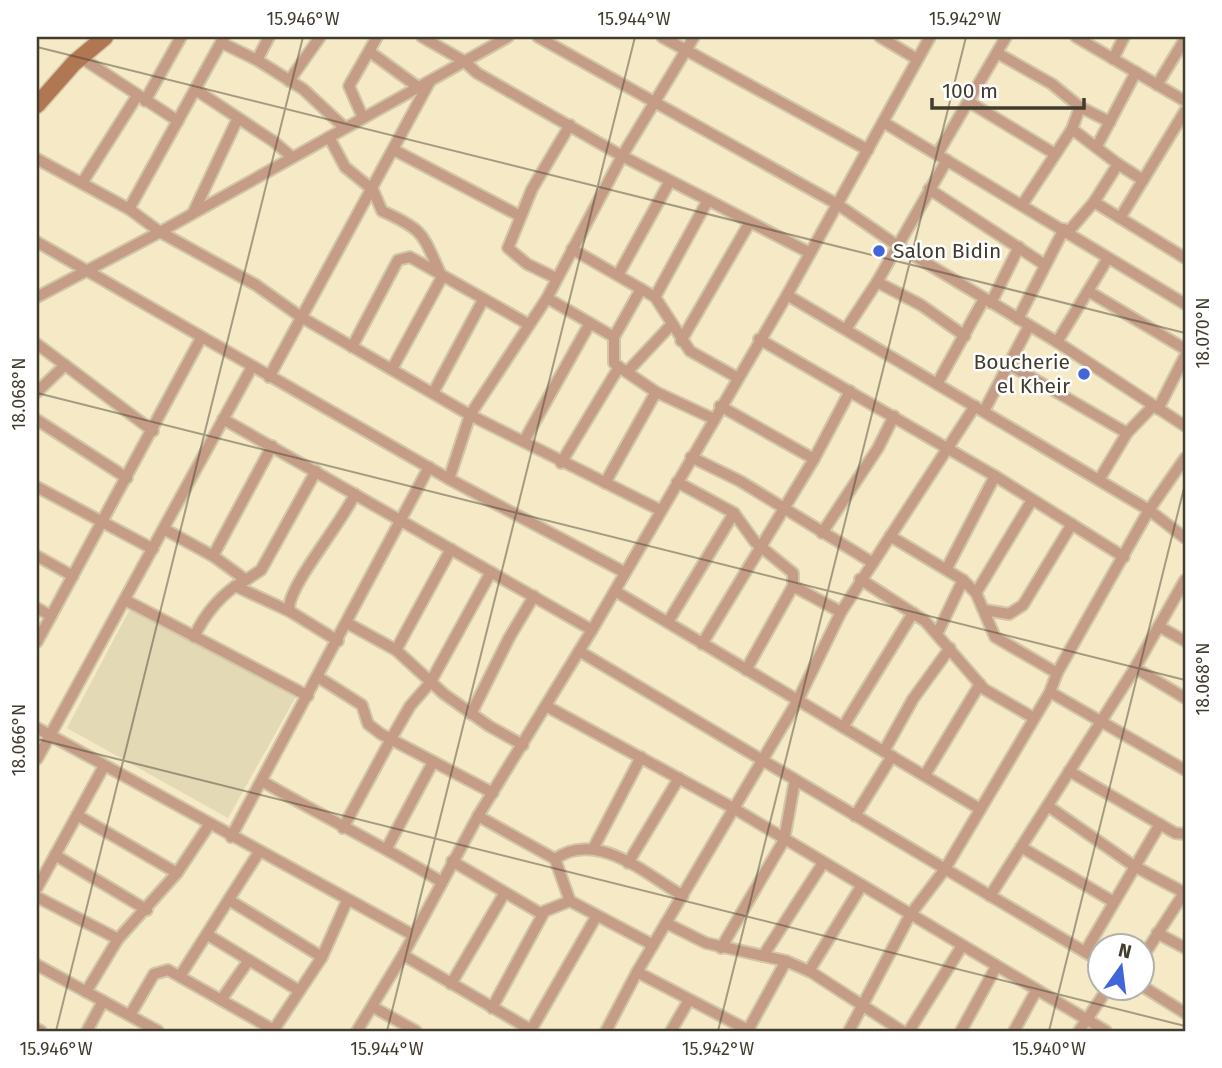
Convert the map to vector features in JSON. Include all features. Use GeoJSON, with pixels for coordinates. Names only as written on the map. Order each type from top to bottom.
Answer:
{"type":"FeatureCollection","features":[{"type":"Feature","properties":{"kind":"street"},"geometry":{"type":"LineString","coordinates":[[82,183],[181,37]]}},
{"type":"Feature","properties":{"kind":"street"},"geometry":{"type":"LineString","coordinates":[[257,60],[270,37]]}},
{"type":"Feature","properties":{"kind":"street"},"geometry":{"type":"LineString","coordinates":[[289,81],[320,37]]}},
{"type":"Feature","properties":{"kind":"street"},"geometry":{"type":"LineString","coordinates":[[363,118],[349,86],[377,37]]}},
{"type":"Feature","properties":{"kind":"street"},"geometry":{"type":"LineString","coordinates":[[422,37],[464,61],[477,73],[622,156],[810,253]]}},
{"type":"Feature","properties":{"kind":"street"},"geometry":{"type":"LineString","coordinates":[[37,297],[160,232],[508,37]]}},
{"type":"Feature","properties":{"kind":"street"},"geometry":{"type":"LineString","coordinates":[[538,37],[837,204],[898,246],[1057,342],[1185,426]]}},
{"type":"Feature","properties":{"kind":"street"},"geometry":{"type":"LineString","coordinates":[[662,37],[867,150]]}},
{"type":"Feature","properties":{"kind":"street"},"geometry":{"type":"LineString","coordinates":[[449,479],[470,415],[547,298],[622,156],[694,37]]}},
{"type":"Feature","properties":{"kind":"street"},"geometry":{"type":"LineString","coordinates":[[880,37],[917,59]]}},
{"type":"Feature","properties":{"kind":"street"},"geometry":{"type":"LineString","coordinates":[[357,1031],[403,955],[440,881],[579,652],[787,295],[930,37]]}},
{"type":"Feature","properties":{"kind":"street"},"geometry":{"type":"LineString","coordinates":[[846,330],[898,246],[929,189],[969,102],[1006,37]]}},
{"type":"Feature","properties":{"kind":"street"},"geometry":{"type":"LineString","coordinates":[[1076,37],[1185,101]]}},
{"type":"Feature","properties":{"kind":"street"},"geometry":{"type":"LineString","coordinates":[[1113,59],[1124,37]]}},
{"type":"Feature","properties":{"kind":"street"},"geometry":{"type":"LineString","coordinates":[[37,105],[97,38]]}},
{"type":"Feature","properties":{"kind":"street"},"geometry":{"type":"LineString","coordinates":[[1157,85],[1185,39]]}},
{"type":"Feature","properties":{"kind":"street"},"geometry":{"type":"LineString","coordinates":[[129,209],[223,40],[303,89],[345,128]]}},
{"type":"Feature","properties":{"kind":"street"},"geometry":{"type":"LineString","coordinates":[[370,52],[418,87]]}},
{"type":"Feature","properties":{"kind":"street"},"geometry":{"type":"LineString","coordinates":[[997,53],[1052,85],[1080,107],[1110,122]]}},
{"type":"Feature","properties":{"kind":"street"},"geometry":{"type":"LineString","coordinates":[[80,57],[178,121]]}},
{"type":"Feature","properties":{"kind":"street"},"geometry":{"type":"LineString","coordinates":[[1097,146],[1136,72]]}},
{"type":"Feature","properties":{"kind":"street"},"geometry":{"type":"LineString","coordinates":[[269,377],[431,80]]}},
{"type":"Feature","properties":{"kind":"street"},"geometry":{"type":"LineString","coordinates":[[196,90],[274,141],[292,157]]}},
{"type":"Feature","properties":{"kind":"street"},"geometry":{"type":"LineString","coordinates":[[969,102],[1055,154]]}},
{"type":"Feature","properties":{"kind":"street"},"geometry":{"type":"LineString","coordinates":[[1022,205],[1072,129],[1080,107]]}},
{"type":"Feature","properties":{"kind":"street"},"geometry":{"type":"LineString","coordinates":[[1120,218],[1185,111]]}},
{"type":"Feature","properties":{"kind":"street"},"geometry":{"type":"LineString","coordinates":[[194,211],[238,118]]}},
{"type":"Feature","properties":{"kind":"street"},"geometry":{"type":"LineString","coordinates":[[883,122],[1185,304]]}},
{"type":"Feature","properties":{"kind":"street"},"geometry":{"type":"LineString","coordinates":[[556,278],[527,264],[508,248],[520,216],[570,125]]}},
{"type":"Feature","properties":{"kind":"street"},"geometry":{"type":"LineString","coordinates":[[1072,129],[1143,180]]}},
{"type":"Feature","properties":{"kind":"street"},"geometry":{"type":"LineString","coordinates":[[329,137],[345,167],[373,190],[382,211],[407,222],[425,237],[442,277]]}},
{"type":"Feature","properties":{"kind":"street"},"geometry":{"type":"LineString","coordinates":[[394,150],[520,216]]}},
{"type":"Feature","properties":{"kind":"street"},"geometry":{"type":"LineString","coordinates":[[37,159],[129,209],[160,232],[256,285],[301,317],[470,415],[561,463],[660,510]]}},
{"type":"Feature","properties":{"kind":"street"},"geometry":{"type":"LineString","coordinates":[[1018,319],[1066,230],[1094,202],[1118,164]]}},
{"type":"Feature","properties":{"kind":"street"},"geometry":{"type":"LineString","coordinates":[[618,275],[670,181]]}},
{"type":"Feature","properties":{"kind":"street"},"geometry":{"type":"LineString","coordinates":[[929,189],[1045,265]]}},
{"type":"Feature","properties":{"kind":"street"},"geometry":{"type":"LineString","coordinates":[[655,297],[708,200]]}},
{"type":"Feature","properties":{"kind":"street"},"geometry":{"type":"LineString","coordinates":[[1094,202],[1185,258]]}},
{"type":"Feature","properties":{"kind":"street"},"geometry":{"type":"LineString","coordinates":[[681,341],[750,222]]}},
{"type":"Feature","properties":{"kind":"street"},"geometry":{"type":"LineString","coordinates":[[37,242],[449,479],[624,572]]}},
{"type":"Feature","properties":{"kind":"street"},"geometry":{"type":"LineString","coordinates":[[937,384],[1019,247]]}},
{"type":"Feature","properties":{"kind":"street"},"geometry":{"type":"LineString","coordinates":[[572,249],[655,297],[668,312],[681,341],[690,351],[738,378]]}},
{"type":"Feature","properties":{"kind":"street"},"geometry":{"type":"LineString","coordinates":[[352,347],[398,260],[410,257],[528,324]]}},
{"type":"Feature","properties":{"kind":"street"},"geometry":{"type":"LineString","coordinates":[[1057,342],[1108,258]]}},
{"type":"Feature","properties":{"kind":"street"},"geometry":{"type":"LineString","coordinates":[[392,369],[442,277]]}},
{"type":"Feature","properties":{"kind":"street"},"geometry":{"type":"LineString","coordinates":[[877,282],[921,305],[965,336]]}},
{"type":"Feature","properties":{"kind":"street"},"geometry":{"type":"LineString","coordinates":[[640,289],[614,337],[614,363],[656,392],[714,419]]}},
{"type":"Feature","properties":{"kind":"street"},"geometry":{"type":"LineString","coordinates":[[1088,291],[1185,349]]}},
{"type":"Feature","properties":{"kind":"street"},"geometry":{"type":"LineString","coordinates":[[787,295],[1149,510],[1185,538]]}},
{"type":"Feature","properties":{"kind":"street"},"geometry":{"type":"LineString","coordinates":[[547,298],[614,337]]}},
{"type":"Feature","properties":{"kind":"street"},"geometry":{"type":"LineString","coordinates":[[433,393],[483,300]]}},
{"type":"Feature","properties":{"kind":"street"},"geometry":{"type":"LineString","coordinates":[[524,442],[590,323]]}},
{"type":"Feature","properties":{"kind":"street"},"geometry":{"type":"LineString","coordinates":[[561,463],[623,370],[672,324]]}},
{"type":"Feature","properties":{"kind":"street"},"geometry":{"type":"LineString","coordinates":[[606,1031],[637,972],[798,700],[860,579],[1010,365],[1029,326]]}},
{"type":"Feature","properties":{"kind":"street"},"geometry":{"type":"LineString","coordinates":[[37,642],[201,338]]}},
{"type":"Feature","properties":{"kind":"street"},"geometry":{"type":"LineString","coordinates":[[759,339],[995,476],[1124,557]]}},
{"type":"Feature","properties":{"kind":"street"},"geometry":{"type":"LineString","coordinates":[[37,344],[153,431]]}},
{"type":"Feature","properties":{"kind":"street"},"geometry":{"type":"LineString","coordinates":[[1099,480],[1127,433],[1155,407],[1185,356]]}},
{"type":"Feature","properties":{"kind":"street"},"geometry":{"type":"LineString","coordinates":[[37,391],[65,365]]}},
{"type":"Feature","properties":{"kind":"street"},"geometry":{"type":"LineString","coordinates":[[1010,365],[1127,433]]}},
{"type":"Feature","properties":{"kind":"street"},"geometry":{"type":"LineString","coordinates":[[37,759],[252,368]]}},
{"type":"Feature","properties":{"kind":"street"},"geometry":{"type":"LineString","coordinates":[[702,644],[814,459],[850,391]]}},
{"type":"Feature","properties":{"kind":"street"},"geometry":{"type":"LineString","coordinates":[[605,483],[656,392]]}},
{"type":"Feature","properties":{"kind":"street"},"geometry":{"type":"LineString","coordinates":[[720,406],[814,459]]}},
{"type":"Feature","properties":{"kind":"street"},"geometry":{"type":"LineString","coordinates":[[822,533],[878,448],[894,416]]}},
{"type":"Feature","properties":{"kind":"street"},"geometry":{"type":"LineString","coordinates":[[223,419],[592,630]]}},
{"type":"Feature","properties":{"kind":"street"},"geometry":{"type":"LineString","coordinates":[[37,420],[127,478]]}},
{"type":"Feature","properties":{"kind":"street"},"geometry":{"type":"LineString","coordinates":[[213,556],[272,446]]}},
{"type":"Feature","properties":{"kind":"street"},"geometry":{"type":"LineString","coordinates":[[691,457],[740,481],[783,510],[873,563]]}},
{"type":"Feature","properties":{"kind":"street"},"geometry":{"type":"LineString","coordinates":[[849,1031],[910,915],[945,869],[1050,692],[1057,673],[1149,510],[1185,458]]}},
{"type":"Feature","properties":{"kind":"street"},"geometry":{"type":"LineString","coordinates":[[232,837],[429,467]]}},
{"type":"Feature","properties":{"kind":"street"},"geometry":{"type":"LineString","coordinates":[[194,637],[210,610],[234,586],[261,570],[316,471]]}},
{"type":"Feature","properties":{"kind":"street"},"geometry":{"type":"LineString","coordinates":[[947,568],[995,476]]}},
{"type":"Feature","properties":{"kind":"street"},"geometry":{"type":"LineString","coordinates":[[677,482],[734,513],[761,547],[793,573],[793,586],[746,670]]}},
{"type":"Feature","properties":{"kind":"street"},"geometry":{"type":"LineString","coordinates":[[37,487],[153,550]]}},
{"type":"Feature","properties":{"kind":"street"},"geometry":{"type":"LineString","coordinates":[[291,612],[289,602],[295,590],[355,494]]}},
{"type":"Feature","properties":{"kind":"street"},"geometry":{"type":"LineString","coordinates":[[976,593],[1032,500]]}},
{"type":"Feature","properties":{"kind":"street"},"geometry":{"type":"LineString","coordinates":[[668,622],[734,513]]}},
{"type":"Feature","properties":{"kind":"street"},"geometry":{"type":"LineString","coordinates":[[985,610],[1009,614],[1023,605],[1072,524]]}},
{"type":"Feature","properties":{"kind":"street"},"geometry":{"type":"LineString","coordinates":[[164,529],[213,556],[246,580]]}},
{"type":"Feature","properties":{"kind":"street"},"geometry":{"type":"LineString","coordinates":[[890,536],[964,580],[976,593],[995,637],[1057,673]]}},
{"type":"Feature","properties":{"kind":"street"},"geometry":{"type":"LineString","coordinates":[[396,650],[451,548]]}},
{"type":"Feature","properties":{"kind":"street"},"geometry":{"type":"LineString","coordinates":[[37,556],[73,576]]}},
{"type":"Feature","properties":{"kind":"street"},"geometry":{"type":"LineString","coordinates":[[343,828],[410,706],[430,683],[491,572]]}},
{"type":"Feature","properties":{"kind":"street"},"geometry":{"type":"LineString","coordinates":[[860,579],[913,613],[937,634],[980,684],[1034,718]]}},
{"type":"Feature","properties":{"kind":"street"},"geometry":{"type":"LineString","coordinates":[[937,634],[964,580]]}},
{"type":"Feature","properties":{"kind":"street"},"geometry":{"type":"LineString","coordinates":[[990,895],[1135,668],[1184,585]]}},
{"type":"Feature","properties":{"kind":"street"},"geometry":{"type":"LineString","coordinates":[[234,586],[291,612],[338,641]]}},
{"type":"Feature","properties":{"kind":"street"},"geometry":{"type":"LineString","coordinates":[[793,586],[841,612]]}},
{"type":"Feature","properties":{"kind":"street"},"geometry":{"type":"LineString","coordinates":[[615,591],[980,809]]}},
{"type":"Feature","properties":{"kind":"street"},"geometry":{"type":"LineString","coordinates":[[471,714],[509,638],[534,596]]}},
{"type":"Feature","properties":{"kind":"street"},"geometry":{"type":"LineString","coordinates":[[125,600],[308,696]]}},
{"type":"Feature","properties":{"kind":"street"},"geometry":{"type":"LineString","coordinates":[[37,608],[51,616]]}},
{"type":"Feature","properties":{"kind":"street"},"geometry":{"type":"LineString","coordinates":[[843,726],[913,613]]}},
{"type":"Feature","properties":{"kind":"street"},"geometry":{"type":"LineString","coordinates":[[347,623],[396,650],[430,683],[471,714],[523,745]]}},
{"type":"Feature","properties":{"kind":"street"},"geometry":{"type":"LineString","coordinates":[[1160,627],[1185,642]]}},
{"type":"Feature","properties":{"kind":"street"},"geometry":{"type":"LineString","coordinates":[[855,816],[913,699],[950,648]]}},
{"type":"Feature","properties":{"kind":"street"},"geometry":{"type":"LineString","coordinates":[[579,652],[1085,952],[1112,901],[1160,824]]}},
{"type":"Feature","properties":{"kind":"street"},"geometry":{"type":"LineString","coordinates":[[1135,668],[1185,698]]}},
{"type":"Feature","properties":{"kind":"street"},"geometry":{"type":"LineString","coordinates":[[318,677],[362,705],[368,724],[493,793]]}},
{"type":"Feature","properties":{"kind":"street"},"geometry":{"type":"LineString","coordinates":[[925,775],[980,684]]}},
{"type":"Feature","properties":{"kind":"street"},"geometry":{"type":"LineString","coordinates":[[1050,692],[1185,770]]}},
{"type":"Feature","properties":{"kind":"street"},"geometry":{"type":"LineString","coordinates":[[547,706],[735,809],[1106,1031]]}},
{"type":"Feature","properties":{"kind":"street"},"geometry":{"type":"LineString","coordinates":[[37,728],[412,936]]}},
{"type":"Feature","properties":{"kind":"street"},"geometry":{"type":"LineString","coordinates":[[594,847],[641,757]]}},
{"type":"Feature","properties":{"kind":"street"},"geometry":{"type":"LineString","coordinates":[[387,848],[433,762]]}},
{"type":"Feature","properties":{"kind":"street"},"geometry":{"type":"LineString","coordinates":[[37,888],[104,766]]}},
{"type":"Feature","properties":{"kind":"street"},"geometry":{"type":"LineString","coordinates":[[1069,771],[1175,834],[1185,834]]}},
{"type":"Feature","properties":{"kind":"street"},"geometry":{"type":"LineString","coordinates":[[628,863],[679,778]]}},
{"type":"Feature","properties":{"kind":"street"},"geometry":{"type":"LineString","coordinates":[[721,947],[784,839],[795,780]]}},
{"type":"Feature","properties":{"kind":"street"},"geometry":{"type":"LineString","coordinates":[[262,781],[343,828],[387,848],[440,881]]}},
{"type":"Feature","properties":{"kind":"street"},"geometry":{"type":"LineString","coordinates":[[1048,806],[1134,866],[1185,893],[1157,933],[1185,948]]}},
{"type":"Feature","properties":{"kind":"street"},"geometry":{"type":"LineString","coordinates":[[77,815],[177,873]]}},
{"type":"Feature","properties":{"kind":"street"},"geometry":{"type":"LineString","coordinates":[[478,816],[555,859],[570,901],[653,945]]}},
{"type":"Feature","properties":{"kind":"street"},"geometry":{"type":"LineString","coordinates":[[86,992],[118,939],[177,873],[209,825]]}},
{"type":"Feature","properties":{"kind":"street"},"geometry":{"type":"LineString","coordinates":[[555,859],[594,847],[628,863],[683,896]]}},
{"type":"Feature","properties":{"kind":"street"},"geometry":{"type":"LineString","coordinates":[[1021,847],[1112,901]]}},
{"type":"Feature","properties":{"kind":"street"},"geometry":{"type":"LineString","coordinates":[[180,976],[259,852]]}},
{"type":"Feature","properties":{"kind":"street"},"geometry":{"type":"LineString","coordinates":[[55,855],[147,909]]}},
{"type":"Feature","properties":{"kind":"street"},"geometry":{"type":"LineString","coordinates":[[452,861],[504,894],[543,914]]}},
{"type":"Feature","properties":{"kind":"street"},"geometry":{"type":"LineString","coordinates":[[763,956],[823,863]]}},
{"type":"Feature","properties":{"kind":"street"},"geometry":{"type":"LineString","coordinates":[[809,971],[862,886]]}},
{"type":"Feature","properties":{"kind":"street"},"geometry":{"type":"LineString","coordinates":[[451,984],[504,894]]}},
{"type":"Feature","properties":{"kind":"street"},"geometry":{"type":"LineString","coordinates":[[37,897],[118,939]]}},
{"type":"Feature","properties":{"kind":"street"},"geometry":{"type":"LineString","coordinates":[[229,900],[322,957]]}},
{"type":"Feature","properties":{"kind":"street"},"geometry":{"type":"LineString","coordinates":[[130,1015],[154,974],[168,970],[274,1031],[298,990],[322,957],[347,901]]}},
{"type":"Feature","properties":{"kind":"street"},"geometry":{"type":"LineString","coordinates":[[492,1008],[543,914],[570,901]]}},
{"type":"Feature","properties":{"kind":"street"},"geometry":{"type":"LineString","coordinates":[[403,955],[532,1031],[596,917]]}},
{"type":"Feature","properties":{"kind":"street"},"geometry":{"type":"LineString","coordinates":[[666,923],[721,947],[786,961],[809,971],[902,1031]]}},
{"type":"Feature","properties":{"kind":"street"},"geometry":{"type":"LineString","coordinates":[[208,934],[298,990]]}},
{"type":"Feature","properties":{"kind":"street"},"geometry":{"type":"LineString","coordinates":[[909,1031],[962,946]]}},
{"type":"Feature","properties":{"kind":"street"},"geometry":{"type":"LineString","coordinates":[[222,1000],[249,960]]}},
{"type":"Feature","properties":{"kind":"street"},"geometry":{"type":"LineString","coordinates":[[637,972],[749,1031],[786,961]]}},
{"type":"Feature","properties":{"kind":"street"},"geometry":{"type":"LineString","coordinates":[[37,965],[159,1031]]}},
{"type":"Feature","properties":{"kind":"street"},"geometry":{"type":"LineString","coordinates":[[961,1031],[996,967]]}},
{"type":"Feature","properties":{"kind":"street"},"geometry":{"type":"LineString","coordinates":[[1014,1031],[1036,991]]}},
{"type":"Feature","properties":{"kind":"street"},"geometry":{"type":"LineString","coordinates":[[1156,995],[1185,1013]]}},
{"type":"Feature","properties":{"kind":"street"},"geometry":{"type":"LineString","coordinates":[[671,1031],[690,1000]]}},
{"type":"Feature","properties":{"kind":"street"},"geometry":{"type":"LineString","coordinates":[[87,1031],[103,1001]]}},
{"type":"Feature","properties":{"kind":"street"},"geometry":{"type":"LineString","coordinates":[[1079,1031],[1098,1002]]}},
{"type":"Feature","properties":{"kind":"street"},"geometry":{"type":"LineString","coordinates":[[373,1007],[416,1031]]}},
{"type":"Feature","properties":{"kind":"sand"},"geometry":{"type":"Polygon","coordinates":[[[131,607],[298,693],[228,818],[67,728],[131,607]]]}},
{"type":"Feature","properties":{"kind":"place","name":"Salon Bidin"},"geometry":{"type":"Point","coordinates":[879,251]}},
{"type":"Feature","properties":{"kind":"place","name":"Boucherie el Kheir"},"geometry":{"type":"Point","coordinates":[1084,374]}}]}
